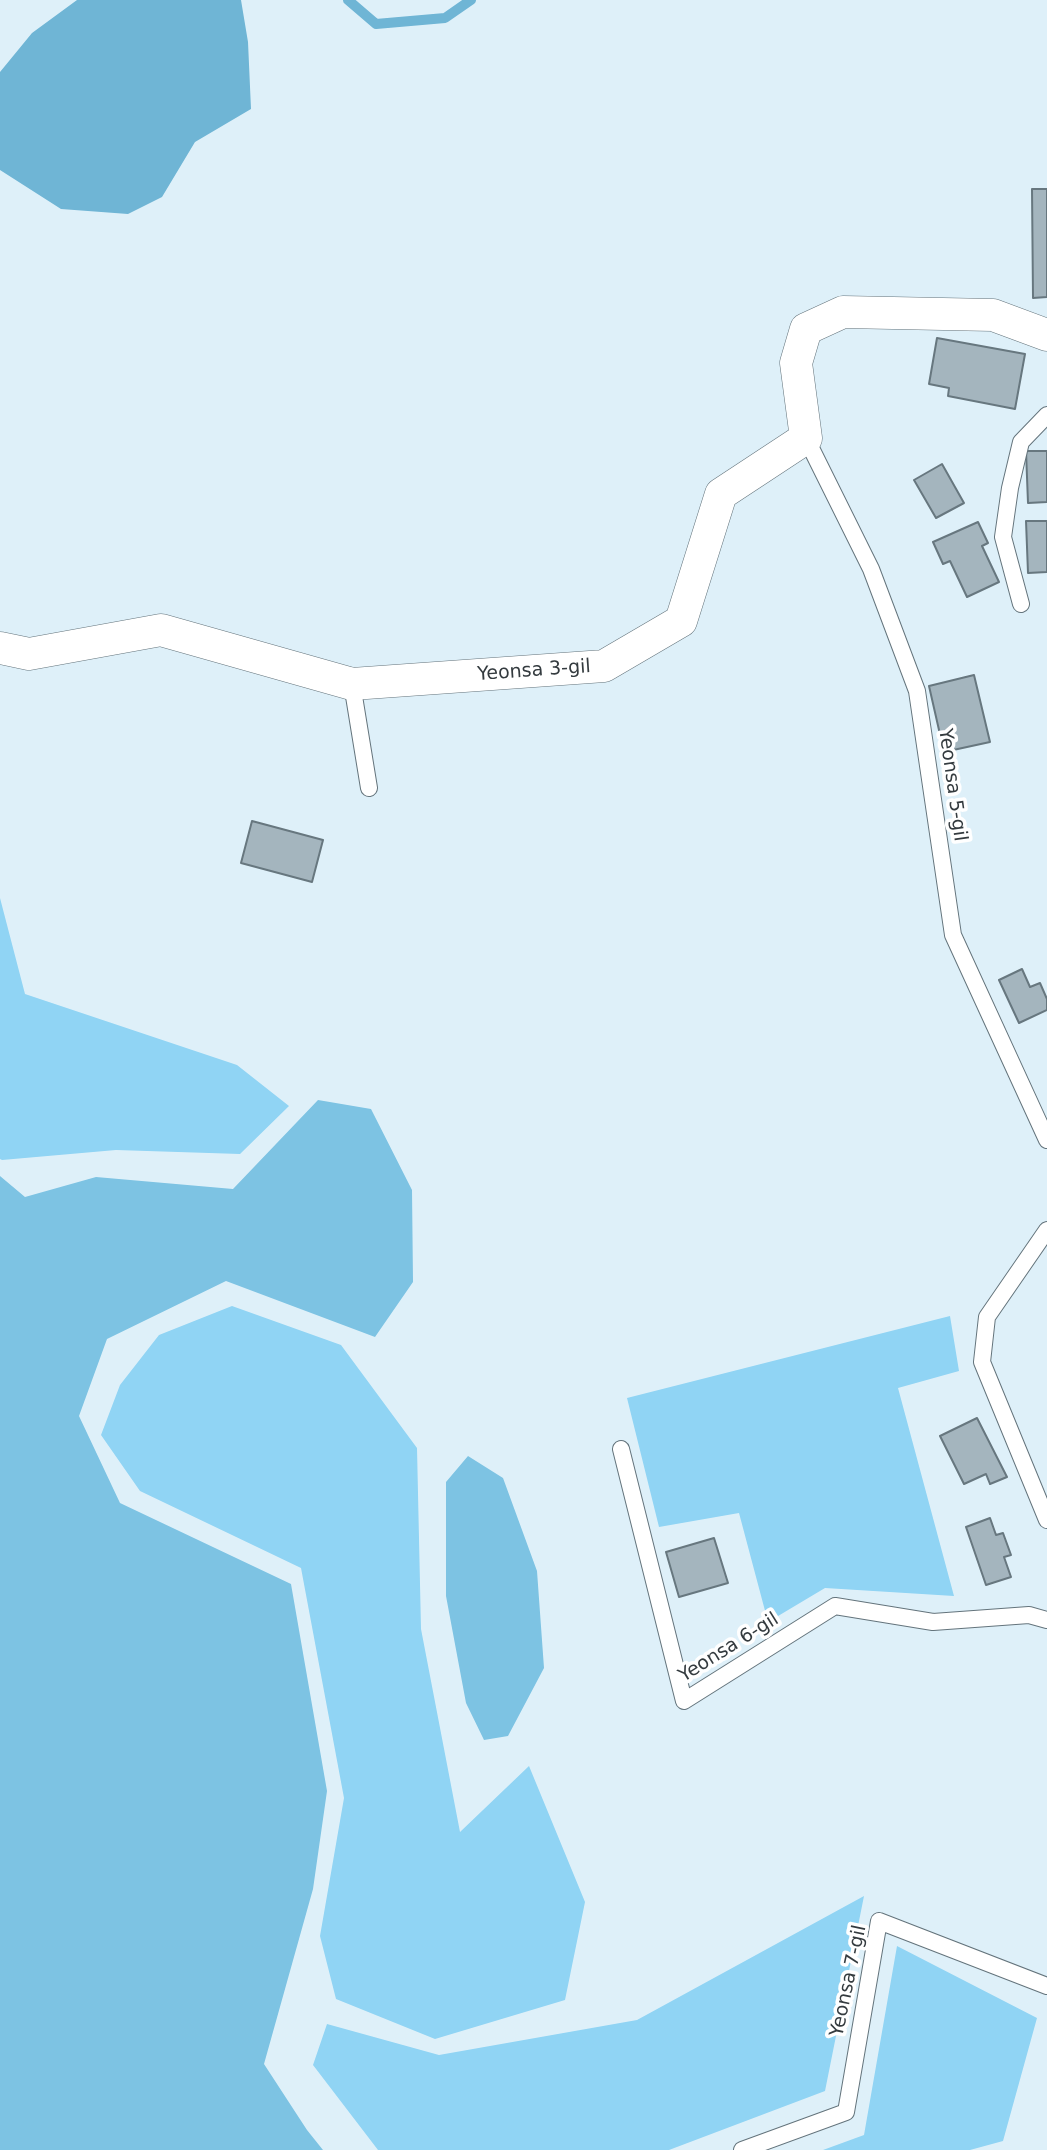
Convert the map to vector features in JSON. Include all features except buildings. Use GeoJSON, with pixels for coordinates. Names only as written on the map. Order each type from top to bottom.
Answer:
{"type":"FeatureCollection","features":[{"type":"Feature","properties":{"kind":"street"},"geometry":{"type":"LineString","coordinates":[[806,438],[796,362],[806,330],[843,312],[993,315],[1047,335]]}},
{"type":"Feature","properties":{"kind":"street","name":"Yeonsa 3-gil"},"geometry":{"type":"LineString","coordinates":[[0,648],[29,654],[161,630],[352,684],[604,666],[681,621],[721,494],[806,438]]}},
{"type":"Feature","properties":{"kind":"lane"},"geometry":{"type":"LineString","coordinates":[[1021,604],[1003,537],[1010,488],[1021,442],[1047,415]]}},
{"type":"Feature","properties":{"kind":"lane","name":"Yeonsa 5-gil"},"geometry":{"type":"LineString","coordinates":[[806,438],[871,569],[917,691],[953,935],[1047,1140]]}},
{"type":"Feature","properties":{"kind":"lane"},"geometry":{"type":"LineString","coordinates":[[352,684],[369,788]]}},
{"type":"Feature","properties":{"kind":"lane"},"geometry":{"type":"LineString","coordinates":[[1047,1230],[987,1317],[982,1362],[1047,1520]]}},
{"type":"Feature","properties":{"kind":"lane","name":"Yeonsa 6-gil"},"geometry":{"type":"LineString","coordinates":[[621,1449],[684,1702],[835,1606],[933,1622],[1029,1615],[1047,1620]]}},
{"type":"Feature","properties":{"kind":"lane","name":"Yeonsa 7-gil"},"geometry":{"type":"LineString","coordinates":[[742,2150],[846,2112],[879,1921],[1047,1986]]}},
{"type":"Feature","properties":{"kind":"shaded area"},"geometry":{"type":"Polygon","coordinates":[[[77,0],[241,0],[248,42],[251,109],[195,142],[162,197],[128,214],[61,209],[0,170],[0,72],[32,33],[77,0]]]}},
{"type":"Feature","properties":{"kind":"shaded area"},"geometry":{"type":"Polygon","coordinates":[[[0,898],[25,994],[237,1065],[289,1106],[240,1154],[116,1150],[0,1159],[0,898]]]}},
{"type":"Feature","properties":{"kind":"shaded area"},"geometry":{"type":"Polygon","coordinates":[[[318,1100],[371,1109],[412,1190],[413,1282],[375,1337],[226,1281],[107,1339],[79,1416],[120,1503],[291,1584],[327,1791],[313,1889],[264,2064],[323,2150],[0,2150],[0,1176],[25,1197],[96,1177],[233,1189],[318,1100]]]}},
{"type":"Feature","properties":{"kind":"shaded area"},"geometry":{"type":"Polygon","coordinates":[[[232,1306],[341,1345],[417,1448],[421,1629],[460,1832],[529,1766],[585,1902],[565,2000],[435,2039],[336,1999],[320,1936],[344,1798],[301,1568],[140,1491],[101,1435],[120,1385],[159,1335],[232,1306]]]}},
{"type":"Feature","properties":{"kind":"shaded area"},"geometry":{"type":"Polygon","coordinates":[[[950,1316],[959,1371],[898,1388],[954,1596],[825,1588],[768,1622],[739,1513],[659,1527],[627,1398],[950,1316]]]}},
{"type":"Feature","properties":{"kind":"shaded area"},"geometry":{"type":"Polygon","coordinates":[[[468,1456],[503,1478],[537,1571],[544,1668],[508,1736],[484,1740],[466,1703],[446,1596],[446,1482],[468,1456]]]}},
{"type":"Feature","properties":{"kind":"shaded area"},"geometry":{"type":"Polygon","coordinates":[[[864,1896],[825,2091],[669,2150],[378,2150],[313,2065],[327,2024],[439,2055],[637,2020],[864,1896]]]}},
{"type":"Feature","properties":{"kind":"shaded area"},"geometry":{"type":"Polygon","coordinates":[[[897,1946],[1037,2018],[1003,2141],[970,2150],[823,2150],[864,2135],[897,1946]]]}},
{"type":"Feature","properties":{"kind":"waterway"},"geometry":{"type":"LineString","coordinates":[[348,0],[376,24],[445,18],[471,0]]}}]}
